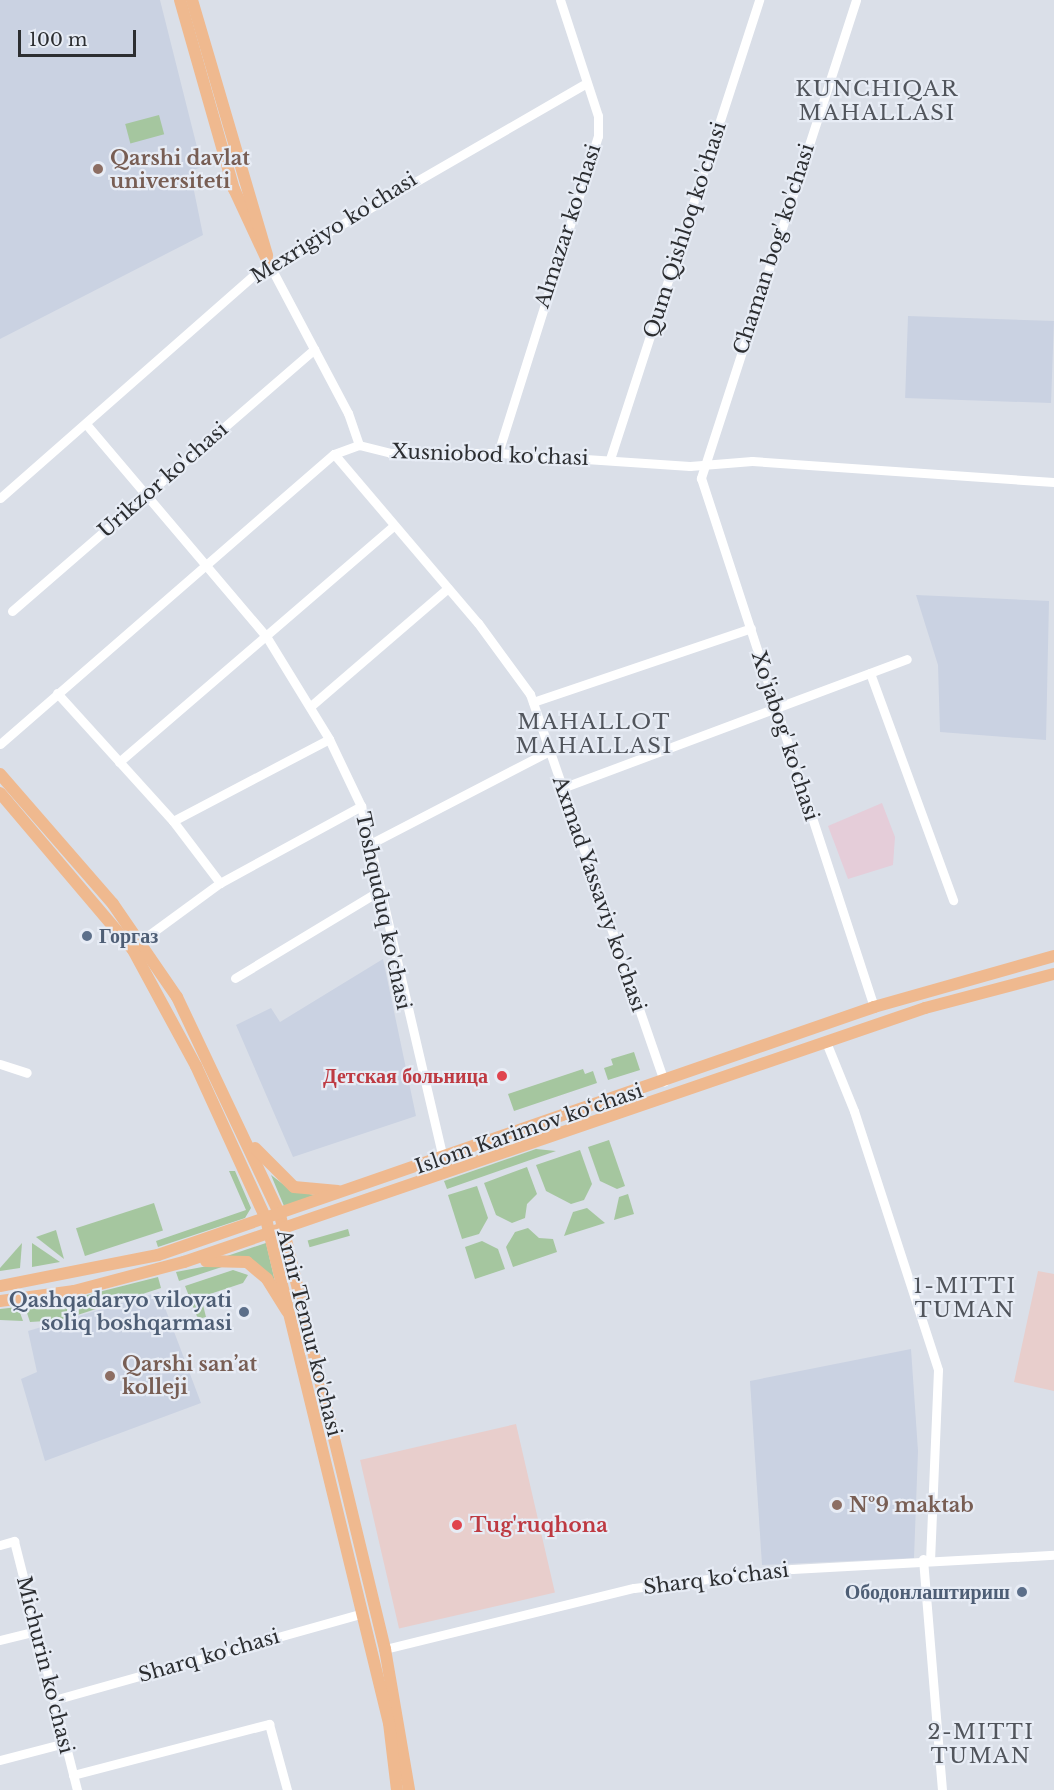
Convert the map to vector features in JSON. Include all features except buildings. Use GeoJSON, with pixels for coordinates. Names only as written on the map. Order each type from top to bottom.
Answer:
{"type":"FeatureCollection","features":[{"type":"Feature","properties":{"kind":"main road"},"geometry":{"type":"LineString","coordinates":[[180,0],[234,189],[269,264]]}},
{"type":"Feature","properties":{"kind":"main road"},"geometry":{"type":"LineString","coordinates":[[192,0],[269,264]]}},
{"type":"Feature","properties":{"kind":"main road","name":"Amir Temur ko'chasi"},"geometry":{"type":"LineString","coordinates":[[0,774],[141,940],[177,997],[280,1215],[385,1649],[409,1790]]}},
{"type":"Feature","properties":{"kind":"main road","name":"Amir Temur ko'chasi"},"geometry":{"type":"LineString","coordinates":[[0,793],[133,950],[196,1066],[267,1219],[294,1322],[389,1723],[397,1790]]}},
{"type":"Feature","properties":{"kind":"main road","name":"Islom Karimov ko‘chasi"},"geometry":{"type":"LineString","coordinates":[[0,1286],[86,1273],[280,1215],[874,1007],[920,992],[1054,956]]}},
{"type":"Feature","properties":{"kind":"main road","name":"Islom Karimov ko‘chasi"},"geometry":{"type":"LineString","coordinates":[[0,1301],[74,1291],[184,1262],[925,1008],[1054,974]]}},
{"type":"Feature","properties":{"kind":"main road"},"geometry":{"type":"LineString","coordinates":[[920,992],[918,1002],[925,1008]]}},
{"type":"Feature","properties":{"kind":"main road"},"geometry":{"type":"LineString","coordinates":[[245,1137],[294,1187],[348,1191]]}},
{"type":"Feature","properties":{"kind":"main road"},"geometry":{"type":"LineString","coordinates":[[184,1262],[247,1262],[267,1279],[294,1322]]}},
{"type":"Feature","properties":{"kind":"street","name":"Almazar ko'chasi"},"geometry":{"type":"LineString","coordinates":[[498,453],[506,413],[598,136],[598,116],[583,85],[560,0]]}},
{"type":"Feature","properties":{"kind":"street","name":"Qum Qishloq ko'chasi"},"geometry":{"type":"LineString","coordinates":[[610,459],[759,0]]}},
{"type":"Feature","properties":{"kind":"street","name":"Chaman bog' ko'chasi"},"geometry":{"type":"LineString","coordinates":[[705,465],[856,0]]}},
{"type":"Feature","properties":{"kind":"street","name":"Mexrigiyo ko'chasi"},"geometry":{"type":"LineString","coordinates":[[0,498],[269,264],[583,85]]}},
{"type":"Feature","properties":{"kind":"street"},"geometry":{"type":"LineString","coordinates":[[0,744],[204,563],[334,454],[359,445],[314,349],[269,264]]}},
{"type":"Feature","properties":{"kind":"street","name":"Urikzor ko'chasi"},"geometry":{"type":"LineString","coordinates":[[12,611],[314,349]]}},
{"type":"Feature","properties":{"kind":"street","name":"Toshquduq ko'chasi"},"geometry":{"type":"LineString","coordinates":[[86,424],[266,636],[312,705],[361,806],[368,845],[443,1159]]}},
{"type":"Feature","properties":{"kind":"street","name":"Xusniobod ko'chasi"},"geometry":{"type":"LineString","coordinates":[[359,445],[390,453],[498,453],[705,465],[752,461],[1054,482]]}},
{"type":"Feature","properties":{"kind":"street","name":"Axmad Yassaviy ko'chasi"},"geometry":{"type":"LineString","coordinates":[[334,454],[448,588],[533,702],[664,1082]]}},
{"type":"Feature","properties":{"kind":"street","name":"Xo'jabog' ko'chasi"},"geometry":{"type":"LineString","coordinates":[[705,465],[701,478],[874,1007]]}},
{"type":"Feature","properties":{"kind":"street"},"geometry":{"type":"LineString","coordinates":[[119,762],[393,526]]}},
{"type":"Feature","properties":{"kind":"street"},"geometry":{"type":"LineString","coordinates":[[312,705],[448,588]]}},
{"type":"Feature","properties":{"kind":"street"},"geometry":{"type":"LineString","coordinates":[[533,702],[751,628]]}},
{"type":"Feature","properties":{"kind":"street"},"geometry":{"type":"LineString","coordinates":[[562,788],[907,659]]}},
{"type":"Feature","properties":{"kind":"street"},"geometry":{"type":"LineString","coordinates":[[870,673],[953,900]]}},
{"type":"Feature","properties":{"kind":"street"},"geometry":{"type":"LineString","coordinates":[[57,693],[173,820],[220,883]]}},
{"type":"Feature","properties":{"kind":"street"},"geometry":{"type":"LineString","coordinates":[[173,820],[329,740]]}},
{"type":"Feature","properties":{"kind":"street"},"geometry":{"type":"LineString","coordinates":[[368,845],[551,750]]}},
{"type":"Feature","properties":{"kind":"street"},"geometry":{"type":"LineString","coordinates":[[141,940],[220,883],[361,806]]}},
{"type":"Feature","properties":{"kind":"street"},"geometry":{"type":"LineString","coordinates":[[235,978],[379,891]]}},
{"type":"Feature","properties":{"kind":"street"},"geometry":{"type":"LineString","coordinates":[[826,1042],[854,1111],[938,1370],[926,1559],[942,1790]]}},
{"type":"Feature","properties":{"kind":"street"},"geometry":{"type":"LineString","coordinates":[[0,1064],[27,1073]]}},
{"type":"Feature","properties":{"kind":"street","name":"Michurin ko'chasi"},"geometry":{"type":"LineString","coordinates":[[0,1545],[14,1541],[77,1790]]}},
{"type":"Feature","properties":{"kind":"street","name":"Sharq ko‘chasi"},"geometry":{"type":"LineString","coordinates":[[385,1649],[634,1588],[926,1559],[1054,1555]]}},
{"type":"Feature","properties":{"kind":"street","name":"Sharq ko'chasi"},"geometry":{"type":"LineString","coordinates":[[54,1700],[363,1613]]}},
{"type":"Feature","properties":{"kind":"street"},"geometry":{"type":"LineString","coordinates":[[0,1640],[37,1631]]}},
{"type":"Feature","properties":{"kind":"street"},"geometry":{"type":"LineString","coordinates":[[73,1775],[269,1724],[287,1790]]}},
{"type":"Feature","properties":{"kind":"street"},"geometry":{"type":"LineString","coordinates":[[0,1760],[65,1743]]}},
{"type":"Feature","properties":{"kind":"shaded area","name":"Qarshi davlat universiteti"},"geometry":{"type":"Polygon","coordinates":[[[0,0],[160,0],[202,167],[190,171],[203,235],[0,339],[0,0]]]}},
{"type":"Feature","properties":{"kind":"shaded area"},"geometry":{"type":"Polygon","coordinates":[[[908,316],[1054,321],[1051,403],[905,398],[908,316]]]}},
{"type":"Feature","properties":{"kind":"shaded area"},"geometry":{"type":"Polygon","coordinates":[[[916,595],[1049,601],[1046,740],[940,732],[938,665],[916,595]]]}},
{"type":"Feature","properties":{"kind":"shaded area"},"geometry":{"type":"Polygon","coordinates":[[[882,803],[895,837],[893,865],[848,879],[828,826],[882,803]]]}},
{"type":"Feature","properties":{"kind":"shaded area"},"geometry":{"type":"Polygon","coordinates":[[[383,959],[416,1116],[293,1157],[236,1025],[271,1008],[280,1022],[383,959]]]}},
{"type":"Feature","properties":{"kind":"shaded area"},"geometry":{"type":"Polygon","coordinates":[[[1038,1271],[1054,1274],[1054,1391],[1014,1382],[1038,1271]]]}},
{"type":"Feature","properties":{"kind":"shaded area","name":"Qarshi san’at kolleji"},"geometry":{"type":"Polygon","coordinates":[[[159,1292],[201,1403],[45,1461],[21,1379],[37,1372],[28,1331],[159,1292]]]}},
{"type":"Feature","properties":{"kind":"shaded area","name":"№9 maktab"},"geometry":{"type":"Polygon","coordinates":[[[911,1349],[918,1451],[914,1558],[762,1565],[750,1381],[911,1349]]]}},
{"type":"Feature","properties":{"kind":"shaded area","name":"Tug'ruqhona"},"geometry":{"type":"Polygon","coordinates":[[[516,1424],[555,1593],[399,1629],[360,1460],[516,1424]]]}},
{"type":"Feature","properties":{"kind":"green space"},"geometry":{"type":"Polygon","coordinates":[[[159,115],[164,134],[130,143],[125,124],[159,115]]]}},
{"type":"Feature","properties":{"kind":"green space"},"geometry":{"type":"Polygon","coordinates":[[[634,1052],[640,1070],[608,1080],[604,1068],[613,1065],[611,1059],[634,1052]]]}},
{"type":"Feature","properties":{"kind":"green space"},"geometry":{"type":"Polygon","coordinates":[[[583,1069],[585,1074],[593,1071],[597,1083],[514,1111],[508,1094],[583,1069]]]}},
{"type":"Feature","properties":{"kind":"green space"},"geometry":{"type":"Polygon","coordinates":[[[609,1140],[625,1186],[617,1189],[600,1181],[588,1147],[609,1140]]]}},
{"type":"Feature","properties":{"kind":"green space"},"geometry":{"type":"Polygon","coordinates":[[[536,1149],[556,1151],[447,1189],[444,1181],[536,1149]]]}},
{"type":"Feature","properties":{"kind":"green space"},"geometry":{"type":"Polygon","coordinates":[[[580,1150],[592,1184],[584,1200],[571,1204],[546,1191],[536,1165],[580,1150]]]}},
{"type":"Feature","properties":{"kind":"green space"},"geometry":{"type":"Polygon","coordinates":[[[527,1167],[537,1194],[527,1204],[525,1218],[512,1223],[496,1215],[484,1183],[527,1167]]]}},
{"type":"Feature","properties":{"kind":"green space"},"geometry":{"type":"Polygon","coordinates":[[[229,1171],[235,1171],[251,1208],[245,1218],[158,1247],[156,1241],[246,1210],[229,1171]]]}},
{"type":"Feature","properties":{"kind":"green space"},"geometry":{"type":"Polygon","coordinates":[[[271,1175],[292,1191],[315,1195],[284,1206],[271,1175]]]}},
{"type":"Feature","properties":{"kind":"green space"},"geometry":{"type":"Polygon","coordinates":[[[477,1186],[488,1218],[479,1234],[462,1239],[448,1195],[477,1186]]]}},
{"type":"Feature","properties":{"kind":"green space"},"geometry":{"type":"Polygon","coordinates":[[[628,1194],[634,1214],[614,1220],[619,1197],[628,1194]]]}},
{"type":"Feature","properties":{"kind":"green space"},"geometry":{"type":"Polygon","coordinates":[[[154,1203],[163,1231],[85,1256],[76,1228],[154,1203]]]}},
{"type":"Feature","properties":{"kind":"green space"},"geometry":{"type":"Polygon","coordinates":[[[587,1208],[605,1223],[564,1236],[573,1212],[587,1208]]]}},
{"type":"Feature","properties":{"kind":"green space"},"geometry":{"type":"Polygon","coordinates":[[[528,1228],[539,1238],[553,1239],[557,1252],[513,1267],[506,1247],[515,1232],[528,1228]]]}},
{"type":"Feature","properties":{"kind":"green space"},"geometry":{"type":"Polygon","coordinates":[[[348,1229],[350,1236],[310,1247],[308,1241],[348,1229]]]}},
{"type":"Feature","properties":{"kind":"green space"},"geometry":{"type":"Polygon","coordinates":[[[56,1230],[64,1259],[36,1237],[56,1230]]]}},
{"type":"Feature","properties":{"kind":"green space"},"geometry":{"type":"Polygon","coordinates":[[[482,1241],[498,1249],[505,1269],[475,1279],[465,1247],[482,1241]]]}},
{"type":"Feature","properties":{"kind":"green space"},"geometry":{"type":"Polygon","coordinates":[[[22,1243],[20,1268],[0,1271],[0,1268],[22,1243]]]}},
{"type":"Feature","properties":{"kind":"green space"},"geometry":{"type":"Polygon","coordinates":[[[32,1243],[60,1262],[32,1267],[32,1243]]]}},
{"type":"Feature","properties":{"kind":"green space"},"geometry":{"type":"Polygon","coordinates":[[[266,1243],[276,1286],[227,1256],[266,1243]]]}},
{"type":"Feature","properties":{"kind":"green space"},"geometry":{"type":"Polygon","coordinates":[[[218,1264],[228,1265],[179,1281],[176,1272],[218,1264]]]}},
{"type":"Feature","properties":{"kind":"green space"},"geometry":{"type":"Polygon","coordinates":[[[233,1270],[248,1275],[243,1283],[201,1297],[206,1317],[198,1319],[185,1286],[233,1270]]]}},
{"type":"Feature","properties":{"kind":"green space"},"geometry":{"type":"Polygon","coordinates":[[[158,1277],[161,1288],[62,1320],[30,1322],[25,1307],[69,1305],[83,1296],[158,1277]]]}},
{"type":"Feature","properties":{"kind":"green space"},"geometry":{"type":"Polygon","coordinates":[[[18,1307],[23,1321],[0,1320],[0,1309],[18,1307]]]}},
{"type":"Feature","properties":{"kind":"place","name":"Qarshi davlat universiteti"},"geometry":{"type":"Point","coordinates":[98,169]}},
{"type":"Feature","properties":{"kind":"place","name":"Горгаз"},"geometry":{"type":"Point","coordinates":[87,936]}},
{"type":"Feature","properties":{"kind":"place","name":"Детская больница"},"geometry":{"type":"Point","coordinates":[502,1076]}},
{"type":"Feature","properties":{"kind":"place","name":"Qashqadaryo viloyati soliq boshqarmasi"},"geometry":{"type":"Point","coordinates":[244,1312]}},
{"type":"Feature","properties":{"kind":"place","name":"Qarshi san’at kolleji"},"geometry":{"type":"Point","coordinates":[110,1376]}},
{"type":"Feature","properties":{"kind":"place","name":"№9 maktab"},"geometry":{"type":"Point","coordinates":[837,1505]}},
{"type":"Feature","properties":{"kind":"place","name":"Tug'ruqhona"},"geometry":{"type":"Point","coordinates":[457,1525]}},
{"type":"Feature","properties":{"kind":"place","name":"Ободонлаштириш"},"geometry":{"type":"Point","coordinates":[1022,1592]}},
{"type":"Feature","properties":{"kind":"district","name":"KUNCHIQAR MAHALLASI"},"geometry":{"type":"Point","coordinates":[877,101]}},
{"type":"Feature","properties":{"kind":"district","name":"MAHALLOT MAHALLASI"},"geometry":{"type":"Point","coordinates":[594,734]}},
{"type":"Feature","properties":{"kind":"district","name":"1-MITTI TUMAN"},"geometry":{"type":"Point","coordinates":[965,1298]}},
{"type":"Feature","properties":{"kind":"district","name":"2-MITTI TUMAN"},"geometry":{"type":"Point","coordinates":[981,1744]}}]}
